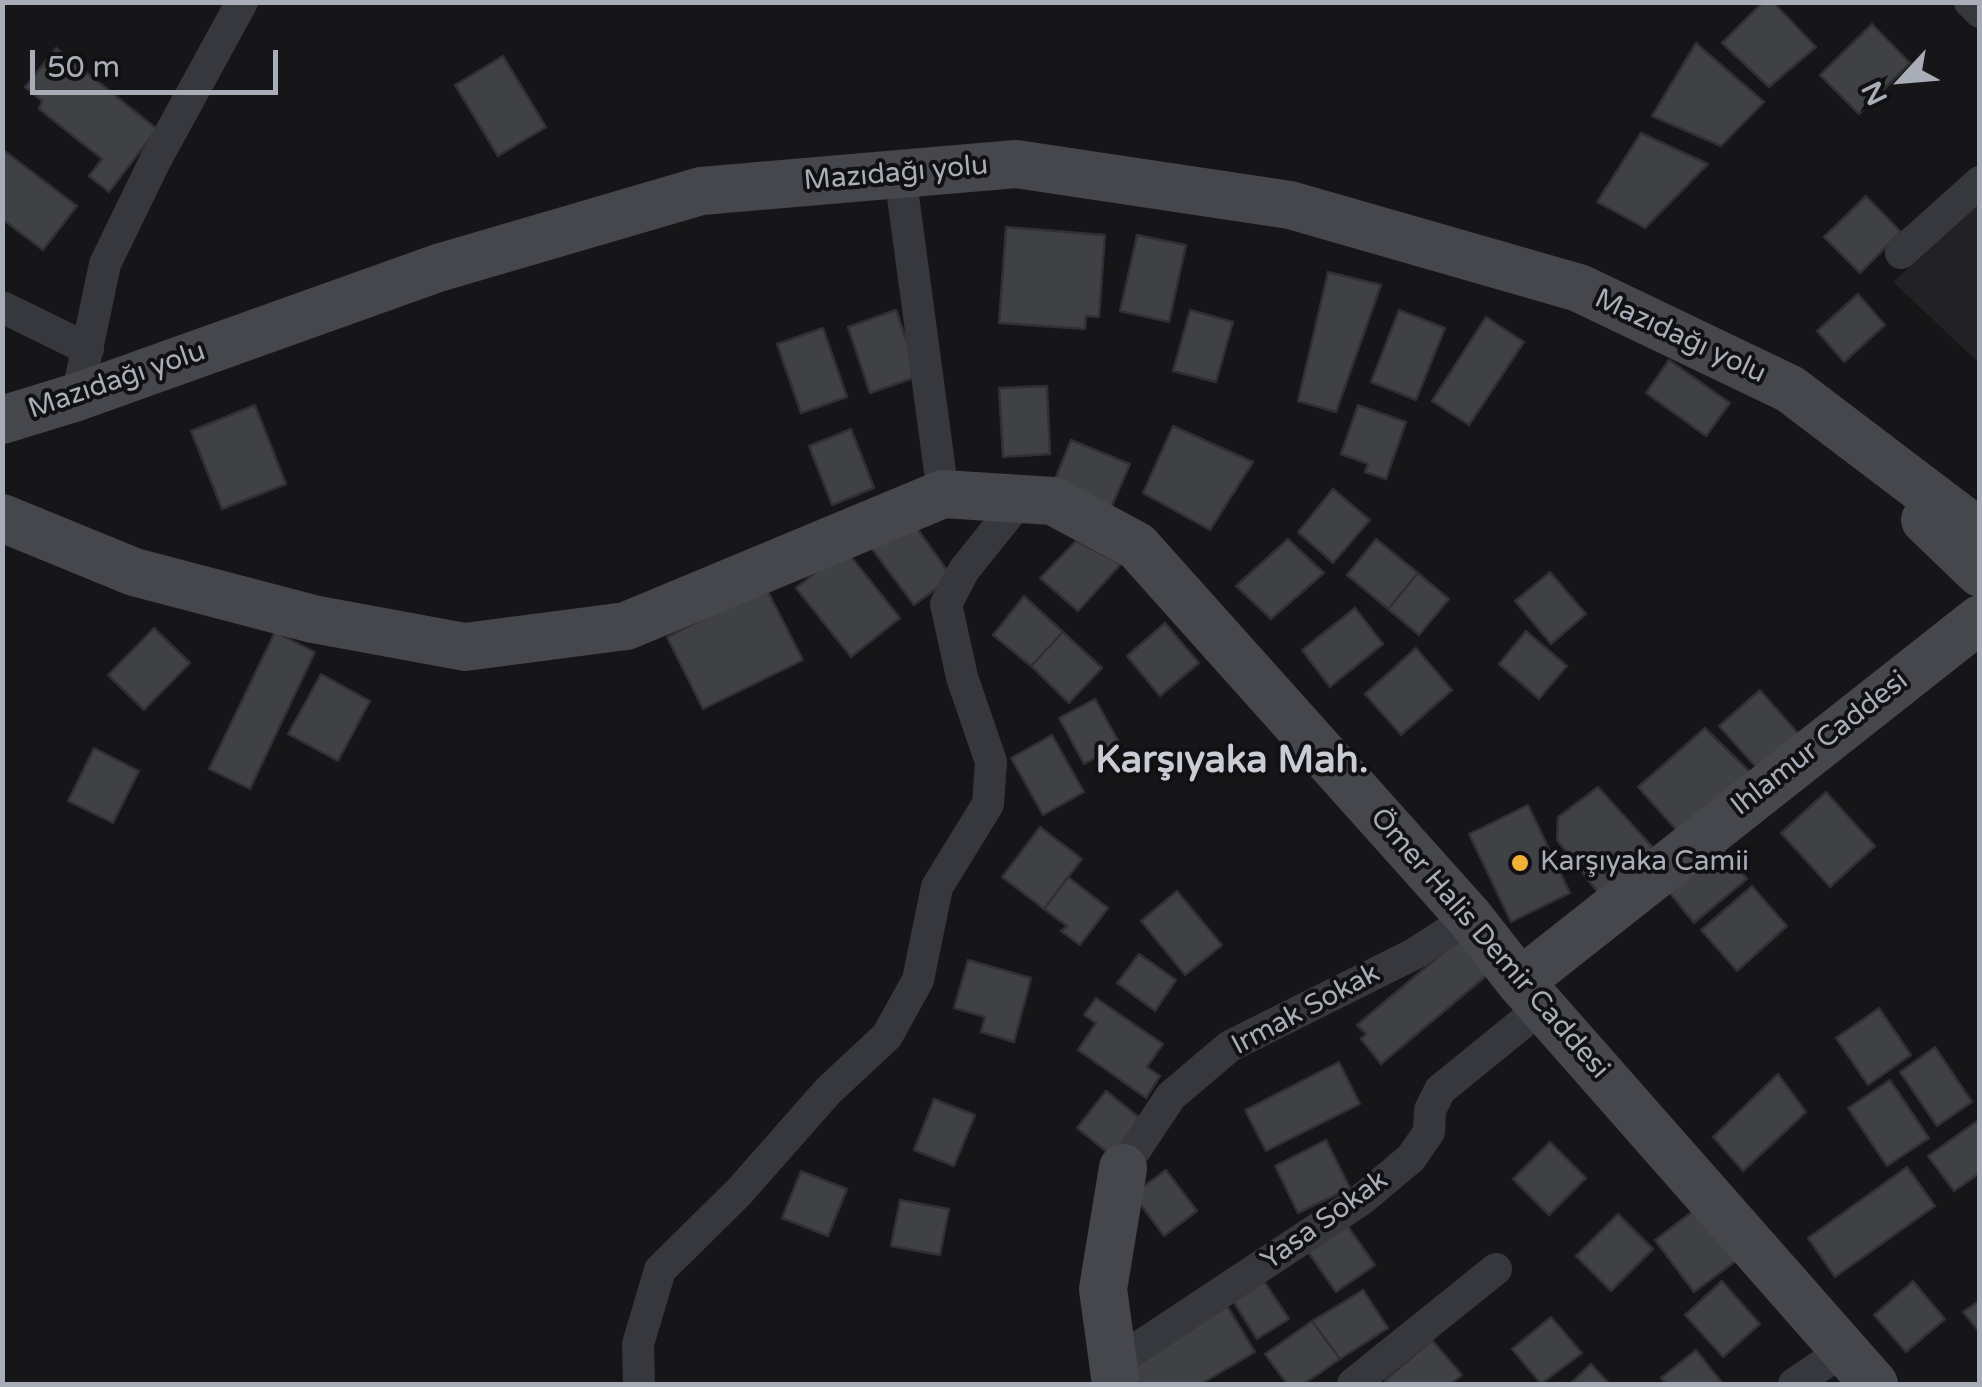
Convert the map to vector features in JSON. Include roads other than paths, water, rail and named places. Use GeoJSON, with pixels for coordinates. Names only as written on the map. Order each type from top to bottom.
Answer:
{"type":"FeatureCollection","features":[{"type":"Feature","properties":{"kind":"street"},"geometry":{"type":"LineString","coordinates":[[77,398],[105,264],[155,161],[242,2]]}},
{"type":"Feature","properties":{"kind":"street"},"geometry":{"type":"LineString","coordinates":[[1970,2],[1980,12]]}},
{"type":"Feature","properties":{"kind":"street","name":"Mazıdağı yolu"},"geometry":{"type":"LineString","coordinates":[[2,420],[77,398],[438,268],[701,191],[1016,164],[1290,205],[1579,288],[1790,389]]}},
{"type":"Feature","properties":{"kind":"street"},"geometry":{"type":"LineString","coordinates":[[900,174],[943,494]]}},
{"type":"Feature","properties":{"kind":"street"},"geometry":{"type":"LineString","coordinates":[[1900,254],[1980,182]]}},
{"type":"Feature","properties":{"kind":"street"},"geometry":{"type":"LineString","coordinates":[[2,307],[88,349]]}},
{"type":"Feature","properties":{"kind":"street"},"geometry":{"type":"LineString","coordinates":[[1790,389],[1980,533]]}},
{"type":"Feature","properties":{"kind":"street"},"geometry":{"type":"LineString","coordinates":[[1790,389],[1980,573]]}},
{"type":"Feature","properties":{"kind":"street","name":"Ömer Halis Demir Caddesi"},"geometry":{"type":"LineString","coordinates":[[2,518],[134,572],[313,618],[465,647],[626,626],[943,494],[1053,501],[1137,546],[1470,918],[1531,994],[1859,1367]]}},
{"type":"Feature","properties":{"kind":"street"},"geometry":{"type":"LineString","coordinates":[[639,1384],[638,1344],[660,1270],[739,1192],[828,1092],[888,1036],[918,980],[938,888],[988,804],[992,762],[962,678],[946,604],[964,570],[1021,499]]}},
{"type":"Feature","properties":{"kind":"street","name":"Ihlamur Caddesi"},"geometry":{"type":"LineString","coordinates":[[1531,994],[1980,619]]}},
{"type":"Feature","properties":{"kind":"street","name":"Irmak Sokak"},"geometry":{"type":"LineString","coordinates":[[1123,1168],[1171,1096],[1230,1046],[1414,954],[1470,918]]}},
{"type":"Feature","properties":{"kind":"street","name":"Yasa Sokak"},"geometry":{"type":"LineString","coordinates":[[1115,1374],[1362,1200],[1411,1158],[1429,1132],[1430,1110],[1440,1090],[1531,994]]}},
{"type":"Feature","properties":{"kind":"street"},"geometry":{"type":"LineString","coordinates":[[1115,1374],[1103,1289],[1123,1168]]}},
{"type":"Feature","properties":{"kind":"street"},"geometry":{"type":"LineString","coordinates":[[1353,1384],[1496,1269]]}},
{"type":"Feature","properties":{"kind":"street"},"geometry":{"type":"LineString","coordinates":[[1794,1384],[1859,1367]]}},
{"type":"Feature","properties":{"kind":"place","name":"Karşıyaka Camii"},"geometry":{"type":"Point","coordinates":[1520,863]}},
{"type":"Feature","properties":{"kind":"district","name":"Karşıyaka Mah."},"geometry":{"type":"Point","coordinates":[1232,762]}}]}
